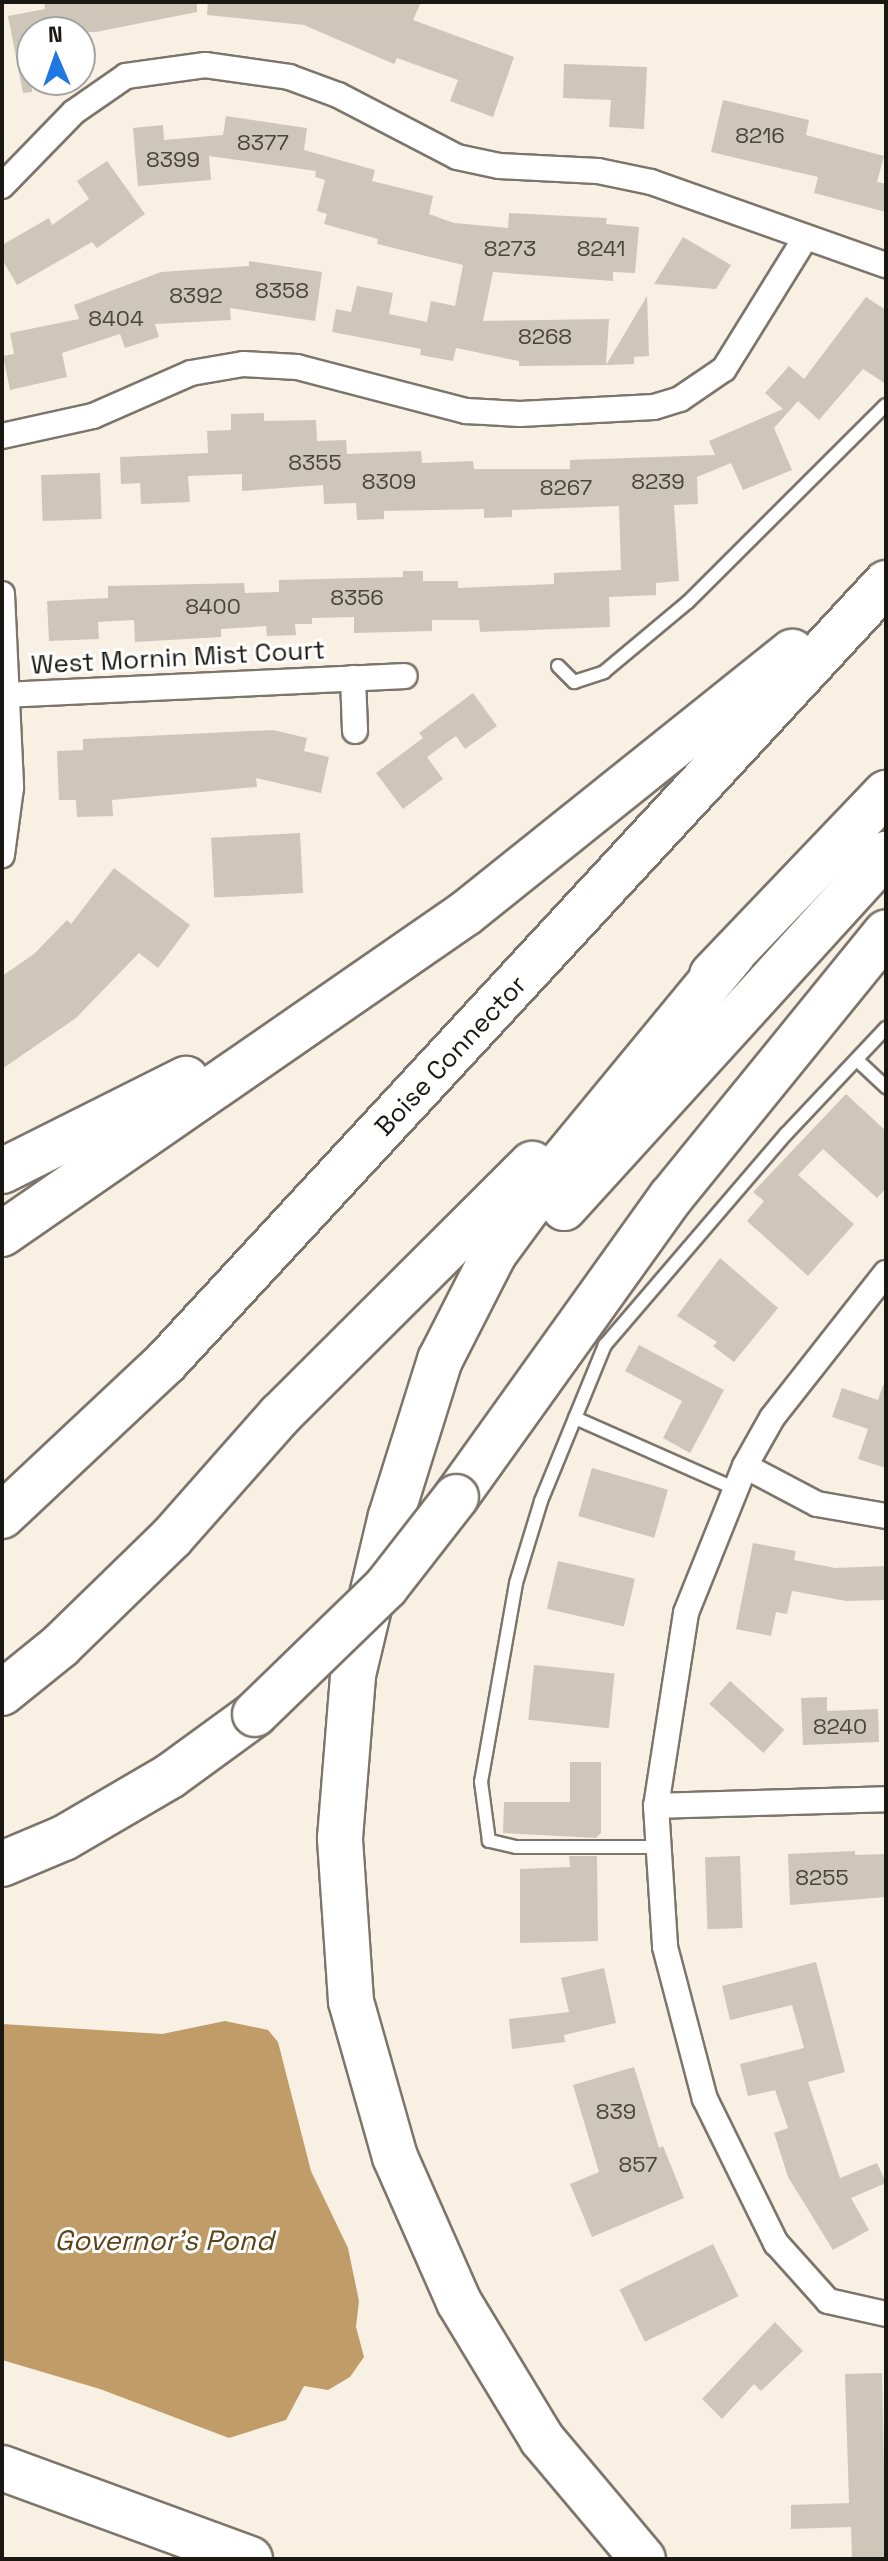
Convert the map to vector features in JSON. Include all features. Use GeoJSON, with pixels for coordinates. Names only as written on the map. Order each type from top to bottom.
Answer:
{"type":"FeatureCollection","features":[{"type":"Feature","properties":{"kind":"highway"},"geometry":{"type":"LineString","coordinates":[[2,1234],[466,913],[641,777],[886,574]]}},
{"type":"Feature","properties":{"kind":"highway","name":"Boise Connector"},"geometry":{"type":"LineString","coordinates":[[2,1516],[166,1362],[886,583]]}},
{"type":"Feature","properties":{"kind":"highway"},"geometry":{"type":"LineString","coordinates":[[2,1693],[60,1646],[172,1537],[280,1415],[511,1187],[886,793]]}},
{"type":"Feature","properties":{"kind":"highway"},"geometry":{"type":"LineString","coordinates":[[391,1516],[459,1368],[509,1278],[592,1171],[886,854]]}},
{"type":"Feature","properties":{"kind":"highway"},"geometry":{"type":"LineString","coordinates":[[2,1864],[64,1838],[170,1776],[255,1714],[386,1587],[456,1497],[671,1197],[886,932]]}},
{"type":"Feature","properties":{"kind":"highway"},"geometry":{"type":"LineString","coordinates":[[643,2559],[542,2439],[459,2302],[395,2157],[351,2001],[340,1838],[353,1675],[391,1516],[440,1360],[494,1254],[560,1164],[732,955]]}},
{"type":"Feature","properties":{"kind":"highway"},"geometry":{"type":"LineString","coordinates":[[2,1171],[331,1006]]}},
{"type":"Feature","properties":{"kind":"highway"},"geometry":{"type":"LineString","coordinates":[[2,2468],[250,2559]]}},
{"type":"Feature","properties":{"kind":"street"},"geometry":{"type":"LineString","coordinates":[[2,186],[74,112],[126,76],[205,65],[289,77],[338,95],[457,157],[499,166],[598,171],[651,182],[886,265]]}},
{"type":"Feature","properties":{"kind":"street"},"geometry":{"type":"LineString","coordinates":[[2,436],[93,416],[178,378],[243,364],[297,367],[466,411],[520,414],[654,407],[691,393],[724,369],[806,237]]}},
{"type":"Feature","properties":{"kind":"street"},"geometry":{"type":"LineString","coordinates":[[2,594],[11,815],[2,855]]}},
{"type":"Feature","properties":{"kind":"street","name":"West Mornin Mist Court"},"geometry":{"type":"LineString","coordinates":[[4,694],[405,676]]}},
{"type":"Feature","properties":{"kind":"street","name":"West Mornin Mist Court"},"geometry":{"type":"LineString","coordinates":[[353,678],[355,731]]}},
{"type":"Feature","properties":{"kind":"street"},"geometry":{"type":"LineString","coordinates":[[886,1273],[772,1418],[740,1477],[686,1613],[656,1806],[665,1947],[705,2099],[776,2243],[828,2301],[886,2314]]}},
{"type":"Feature","properties":{"kind":"street"},"geometry":{"type":"LineString","coordinates":[[740,1477],[817,1504],[886,1516]]}},
{"type":"Feature","properties":{"kind":"street"},"geometry":{"type":"LineString","coordinates":[[656,1806],[886,1799]]}},
{"type":"Feature","properties":{"kind":"lane"},"geometry":{"type":"LineString","coordinates":[[558,666],[574,682],[604,672],[688,602],[886,405]]}},
{"type":"Feature","properties":{"kind":"lane"},"geometry":{"type":"LineString","coordinates":[[659,1847],[516,1847],[489,1841],[481,1782],[516,1583],[541,1501],[605,1345],[786,1134],[886,1028]]}},
{"type":"Feature","properties":{"kind":"lane"},"geometry":{"type":"LineString","coordinates":[[857,1060],[886,1087]]}},
{"type":"Feature","properties":{"kind":"lane"},"geometry":{"type":"LineString","coordinates":[[575,1418],[740,1477]]}},
{"type":"Feature","properties":{"kind":"water","name":"Governor's Pond"},"geometry":{"type":"Polygon","coordinates":[[[225,2021],[268,2030],[278,2042],[311,2171],[348,2248],[359,2301],[356,2327],[364,2357],[350,2377],[328,2390],[304,2386],[286,2420],[229,2438],[100,2389],[2,2360],[2,2024],[162,2034],[225,2021]]]}},
{"type":"Feature","properties":{"kind":"building"},"geometry":{"type":"Polygon","coordinates":[[[44,2],[197,2],[197,12],[96,32],[96,16],[16,16],[16,57],[8,16],[45,9],[44,2]]]}},
{"type":"Feature","properties":{"kind":"building"},"geometry":{"type":"Polygon","coordinates":[[[208,2],[421,2],[413,20],[514,57],[493,117],[450,101],[458,80],[397,58],[394,64],[304,25],[207,15],[208,2]]]}},
{"type":"Feature","properties":{"kind":"building"},"geometry":{"type":"Polygon","coordinates":[[[564,64],[647,67],[644,129],[609,127],[611,100],[563,98],[564,64]]]}},
{"type":"Feature","properties":{"kind":"building"},"geometry":{"type":"Polygon","coordinates":[[[723,100],[809,120],[806,135],[884,156],[877,182],[886,184],[886,212],[814,193],[818,177],[711,152],[723,100]]]}},
{"type":"Feature","properties":{"kind":"building"},"geometry":{"type":"Polygon","coordinates":[[[226,116],[307,128],[304,150],[375,170],[372,181],[433,196],[429,214],[454,223],[508,228],[509,213],[607,218],[606,224],[639,227],[635,273],[613,272],[613,281],[493,272],[483,321],[609,319],[606,365],[519,366],[519,361],[456,348],[453,361],[420,355],[421,349],[332,332],[336,309],[351,312],[357,286],[393,293],[389,314],[427,322],[431,301],[455,306],[463,265],[377,244],[378,239],[324,224],[327,214],[317,211],[325,180],[315,177],[316,171],[209,156],[211,180],[138,186],[133,128],[163,125],[164,140],[223,135],[226,116]]]}},
{"type":"Feature","properties":{"kind":"building"},"geometry":{"type":"Polygon","coordinates":[[[107,161],[145,214],[97,248],[92,242],[17,285],[2,259],[2,245],[49,218],[52,225],[89,199],[77,181],[107,161]]]}},
{"type":"Feature","properties":{"kind":"building"},"geometry":{"type":"Polygon","coordinates":[[[683,237],[731,265],[716,289],[654,284],[683,237]]]}},
{"type":"Feature","properties":{"kind":"building"},"geometry":{"type":"Polygon","coordinates":[[[249,261],[322,272],[315,321],[230,308],[231,320],[155,324],[159,337],[125,348],[120,334],[62,353],[67,377],[10,390],[3,356],[14,354],[10,333],[79,319],[74,305],[161,272],[249,266],[249,261]]]}},
{"type":"Feature","properties":{"kind":"building"},"geometry":{"type":"Polygon","coordinates":[[[647,296],[649,356],[634,357],[634,364],[606,365],[647,296]]]}},
{"type":"Feature","properties":{"kind":"building"},"geometry":{"type":"Polygon","coordinates":[[[866,297],[886,310],[886,384],[863,369],[819,420],[798,401],[774,428],[792,470],[743,490],[731,463],[697,477],[698,504],[674,505],[679,581],[656,583],[656,595],[609,597],[610,627],[480,632],[479,620],[432,620],[432,631],[354,633],[354,617],[312,618],[312,624],[295,624],[296,635],[267,636],[266,626],[221,629],[221,637],[135,642],[134,620],[98,622],[99,639],[49,641],[47,601],[108,598],[108,586],[244,583],[245,593],[279,592],[279,580],[403,577],[403,571],[423,571],[423,581],[458,581],[458,588],[554,584],[554,573],[621,570],[619,506],[512,510],[512,517],[484,518],[484,509],[384,511],[384,519],[357,520],[356,503],[324,504],[323,485],[242,491],[242,474],[188,476],[190,502],[141,504],[140,483],[121,484],[120,457],[208,453],[207,431],[231,430],[231,414],[264,413],[264,421],[316,420],[317,441],[346,440],[347,454],[421,451],[422,463],[473,461],[474,469],[570,469],[570,460],[715,455],[709,441],[783,409],[765,393],[789,366],[804,379],[866,297]]]}},
{"type":"Feature","properties":{"kind":"building"},"geometry":{"type":"Polygon","coordinates":[[[100,473],[102,519],[43,521],[41,475],[100,473]]]}},
{"type":"Feature","properties":{"kind":"building"},"geometry":{"type":"Polygon","coordinates":[[[473,693],[497,726],[465,749],[456,736],[427,757],[443,779],[403,809],[376,773],[423,738],[419,733],[473,693]]]}},
{"type":"Feature","properties":{"kind":"building"},"geometry":{"type":"Polygon","coordinates":[[[273,730],[307,738],[304,751],[329,757],[321,793],[256,778],[257,787],[112,800],[113,816],[77,817],[76,800],[59,800],[57,751],[83,750],[83,739],[273,730]]]}},
{"type":"Feature","properties":{"kind":"building"},"geometry":{"type":"Polygon","coordinates":[[[300,833],[303,893],[214,898],[211,838],[300,833]]]}},
{"type":"Feature","properties":{"kind":"building"},"geometry":{"type":"Polygon","coordinates":[[[114,868],[190,925],[158,968],[139,953],[76,1018],[2,1069],[2,976],[34,954],[67,920],[71,924],[114,868]]]}},
{"type":"Feature","properties":{"kind":"building"},"geometry":{"type":"Polygon","coordinates":[[[846,1094],[886,1131],[886,1188],[877,1198],[823,1149],[798,1175],[854,1224],[808,1276],[747,1221],[764,1201],[753,1192],[846,1094]]]}},
{"type":"Feature","properties":{"kind":"building"},"geometry":{"type":"Polygon","coordinates":[[[720,1258],[778,1308],[734,1362],[713,1346],[717,1342],[677,1316],[720,1258]]]}},
{"type":"Feature","properties":{"kind":"building"},"geometry":{"type":"Polygon","coordinates":[[[639,1345],[724,1390],[690,1453],[663,1438],[682,1401],[625,1371],[639,1345]]]}},
{"type":"Feature","properties":{"kind":"building"},"geometry":{"type":"Polygon","coordinates":[[[883,1385],[886,1385],[886,1468],[858,1459],[868,1429],[832,1417],[842,1388],[878,1400],[883,1385]]]}},
{"type":"Feature","properties":{"kind":"building"},"geometry":{"type":"Polygon","coordinates":[[[592,1468],[668,1490],[654,1538],[578,1516],[592,1468]]]}},
{"type":"Feature","properties":{"kind":"building"},"geometry":{"type":"Polygon","coordinates":[[[753,1543],[796,1551],[794,1560],[835,1568],[886,1566],[886,1600],[846,1601],[792,1591],[787,1614],[776,1612],[771,1636],[736,1629],[753,1543]]]}},
{"type":"Feature","properties":{"kind":"building"},"geometry":{"type":"Polygon","coordinates":[[[558,1561],[635,1579],[624,1627],[547,1609],[558,1561]]]}},
{"type":"Feature","properties":{"kind":"building"},"geometry":{"type":"Polygon","coordinates":[[[534,1665],[615,1673],[609,1728],[528,1720],[534,1665]]]}},
{"type":"Feature","properties":{"kind":"building"},"geometry":{"type":"Polygon","coordinates":[[[730,1681],[784,1730],[764,1753],[709,1704],[730,1681]]]}},
{"type":"Feature","properties":{"kind":"building"},"geometry":{"type":"Polygon","coordinates":[[[827,1697],[827,1711],[878,1709],[879,1742],[803,1745],[801,1698],[827,1697]]]}},
{"type":"Feature","properties":{"kind":"building"},"geometry":{"type":"Polygon","coordinates":[[[570,1762],[601,1762],[601,1833],[596,1838],[503,1833],[504,1802],[570,1802],[570,1762]]]}},
{"type":"Feature","properties":{"kind":"building"},"geometry":{"type":"Polygon","coordinates":[[[855,1851],[855,1855],[886,1854],[886,1897],[790,1905],[788,1854],[855,1851]]]}},
{"type":"Feature","properties":{"kind":"building"},"geometry":{"type":"Polygon","coordinates":[[[569,1856],[597,1856],[598,1941],[520,1943],[520,1869],[570,1867],[569,1856]]]}},
{"type":"Feature","properties":{"kind":"building"},"geometry":{"type":"Polygon","coordinates":[[[740,1856],[743,1928],[708,1929],[705,1857],[740,1856]]]}},
{"type":"Feature","properties":{"kind":"building"},"geometry":{"type":"Polygon","coordinates":[[[816,1962],[845,2072],[808,2082],[840,2178],[877,2163],[886,2183],[851,2198],[869,2230],[833,2250],[788,2177],[774,2133],[788,2128],[775,2090],[748,2096],[740,2064],[804,2048],[792,2005],[730,2020],[722,1986],[816,1962]]]}},
{"type":"Feature","properties":{"kind":"building"},"geometry":{"type":"Polygon","coordinates":[[[604,1968],[616,2023],[564,2035],[565,2042],[512,2049],[509,2019],[569,2012],[561,1978],[604,1968]]]}},
{"type":"Feature","properties":{"kind":"building"},"geometry":{"type":"Polygon","coordinates":[[[634,2067],[659,2148],[663,2146],[684,2198],[592,2237],[570,2184],[599,2172],[573,2085],[634,2067]]]}},
{"type":"Feature","properties":{"kind":"building"},"geometry":{"type":"Polygon","coordinates":[[[713,2244],[738,2296],[645,2342],[620,2290],[713,2244]]]}},
{"type":"Feature","properties":{"kind":"building"},"geometry":{"type":"Polygon","coordinates":[[[775,2322],[803,2351],[761,2391],[754,2384],[722,2419],[702,2399],[775,2322]]]}},
{"type":"Feature","properties":{"kind":"building"},"geometry":{"type":"Polygon","coordinates":[[[882,2373],[886,2559],[852,2559],[851,2527],[791,2529],[791,2505],[849,2503],[845,2374],[882,2373]]]}}]}
